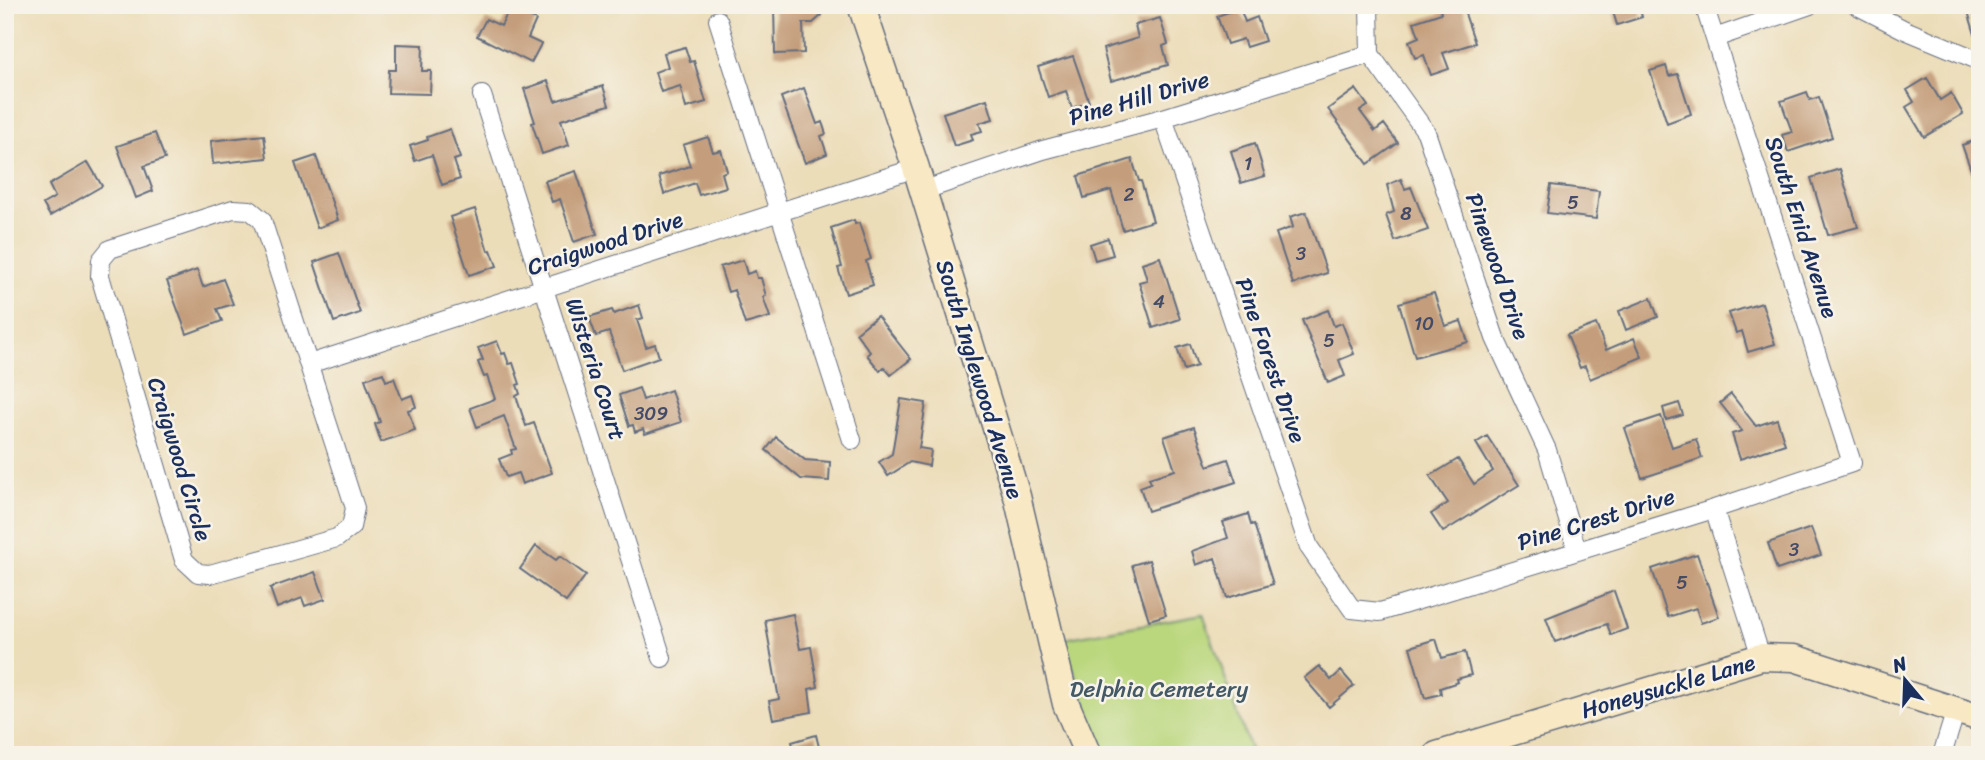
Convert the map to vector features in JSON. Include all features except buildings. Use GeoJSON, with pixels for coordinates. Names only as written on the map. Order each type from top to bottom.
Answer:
{"type":"FeatureCollection","features":[{"type":"Feature","properties":{"kind":"street","name":"South Inglewood Avenue"},"geometry":{"type":"LineString","coordinates":[[861,5],[919,180],[1017,496],[1066,704],[1088,755]]}},
{"type":"Feature","properties":{"kind":"street"},"geometry":{"type":"LineString","coordinates":[[1369,5],[1370,54]]}},
{"type":"Feature","properties":{"kind":"street","name":"South Enid Avenue"},"geometry":{"type":"LineString","coordinates":[[1704,5],[1852,463]]}},
{"type":"Feature","properties":{"kind":"street"},"geometry":{"type":"LineString","coordinates":[[1715,38],[1810,5]]}},
{"type":"Feature","properties":{"kind":"street"},"geometry":{"type":"LineString","coordinates":[[1856,5],[1905,30],[1980,61]]}},
{"type":"Feature","properties":{"kind":"street"},"geometry":{"type":"LineString","coordinates":[[718,20],[852,440]]}},
{"type":"Feature","properties":{"kind":"street","name":"Pine Hill Drive"},"geometry":{"type":"LineString","coordinates":[[919,180],[1163,118],[1370,54]]}},
{"type":"Feature","properties":{"kind":"street","name":"Pinewood Drive"},"geometry":{"type":"LineString","coordinates":[[1370,54],[1426,132],[1495,338],[1548,450],[1577,550]]}},
{"type":"Feature","properties":{"kind":"street","name":"Wisteria Court"},"geometry":{"type":"LineString","coordinates":[[482,94],[662,658]]}},
{"type":"Feature","properties":{"kind":"street","name":"Pine Forest Drive"},"geometry":{"type":"LineString","coordinates":[[1163,118],[1309,547],[1352,608]]}},
{"type":"Feature","properties":{"kind":"street","name":"Craigwood Drive"},"geometry":{"type":"LineString","coordinates":[[309,365],[779,212],[919,180]]}},
{"type":"Feature","properties":{"kind":"street","name":"Craigwood Circle"},"geometry":{"type":"LineString","coordinates":[[233,209],[250,210],[262,220],[309,365],[355,508],[351,527],[337,538],[210,574],[198,573],[184,560],[100,276],[101,260],[110,249],[233,209]]}},
{"type":"Feature","properties":{"kind":"street","name":"Pine Crest Drive"},"geometry":{"type":"LineString","coordinates":[[1352,608],[1380,612],[1714,509],[1852,463]]}},
{"type":"Feature","properties":{"kind":"street"},"geometry":{"type":"LineString","coordinates":[[1714,509],[1761,657]]}},
{"type":"Feature","properties":{"kind":"street","name":"Honeysuckle Lane"},"geometry":{"type":"LineString","coordinates":[[1437,755],[1761,657],[1794,659],[1968,714]]}},
{"type":"Feature","properties":{"kind":"street"},"geometry":{"type":"LineString","coordinates":[[1942,755],[1968,714]]}},
{"type":"Feature","properties":{"kind":"green space","name":"Delphia Cemetery"},"geometry":{"type":"Polygon","coordinates":[[[1203,614],[1252,755],[1104,755],[1063,639],[1203,614]]]}}]}
